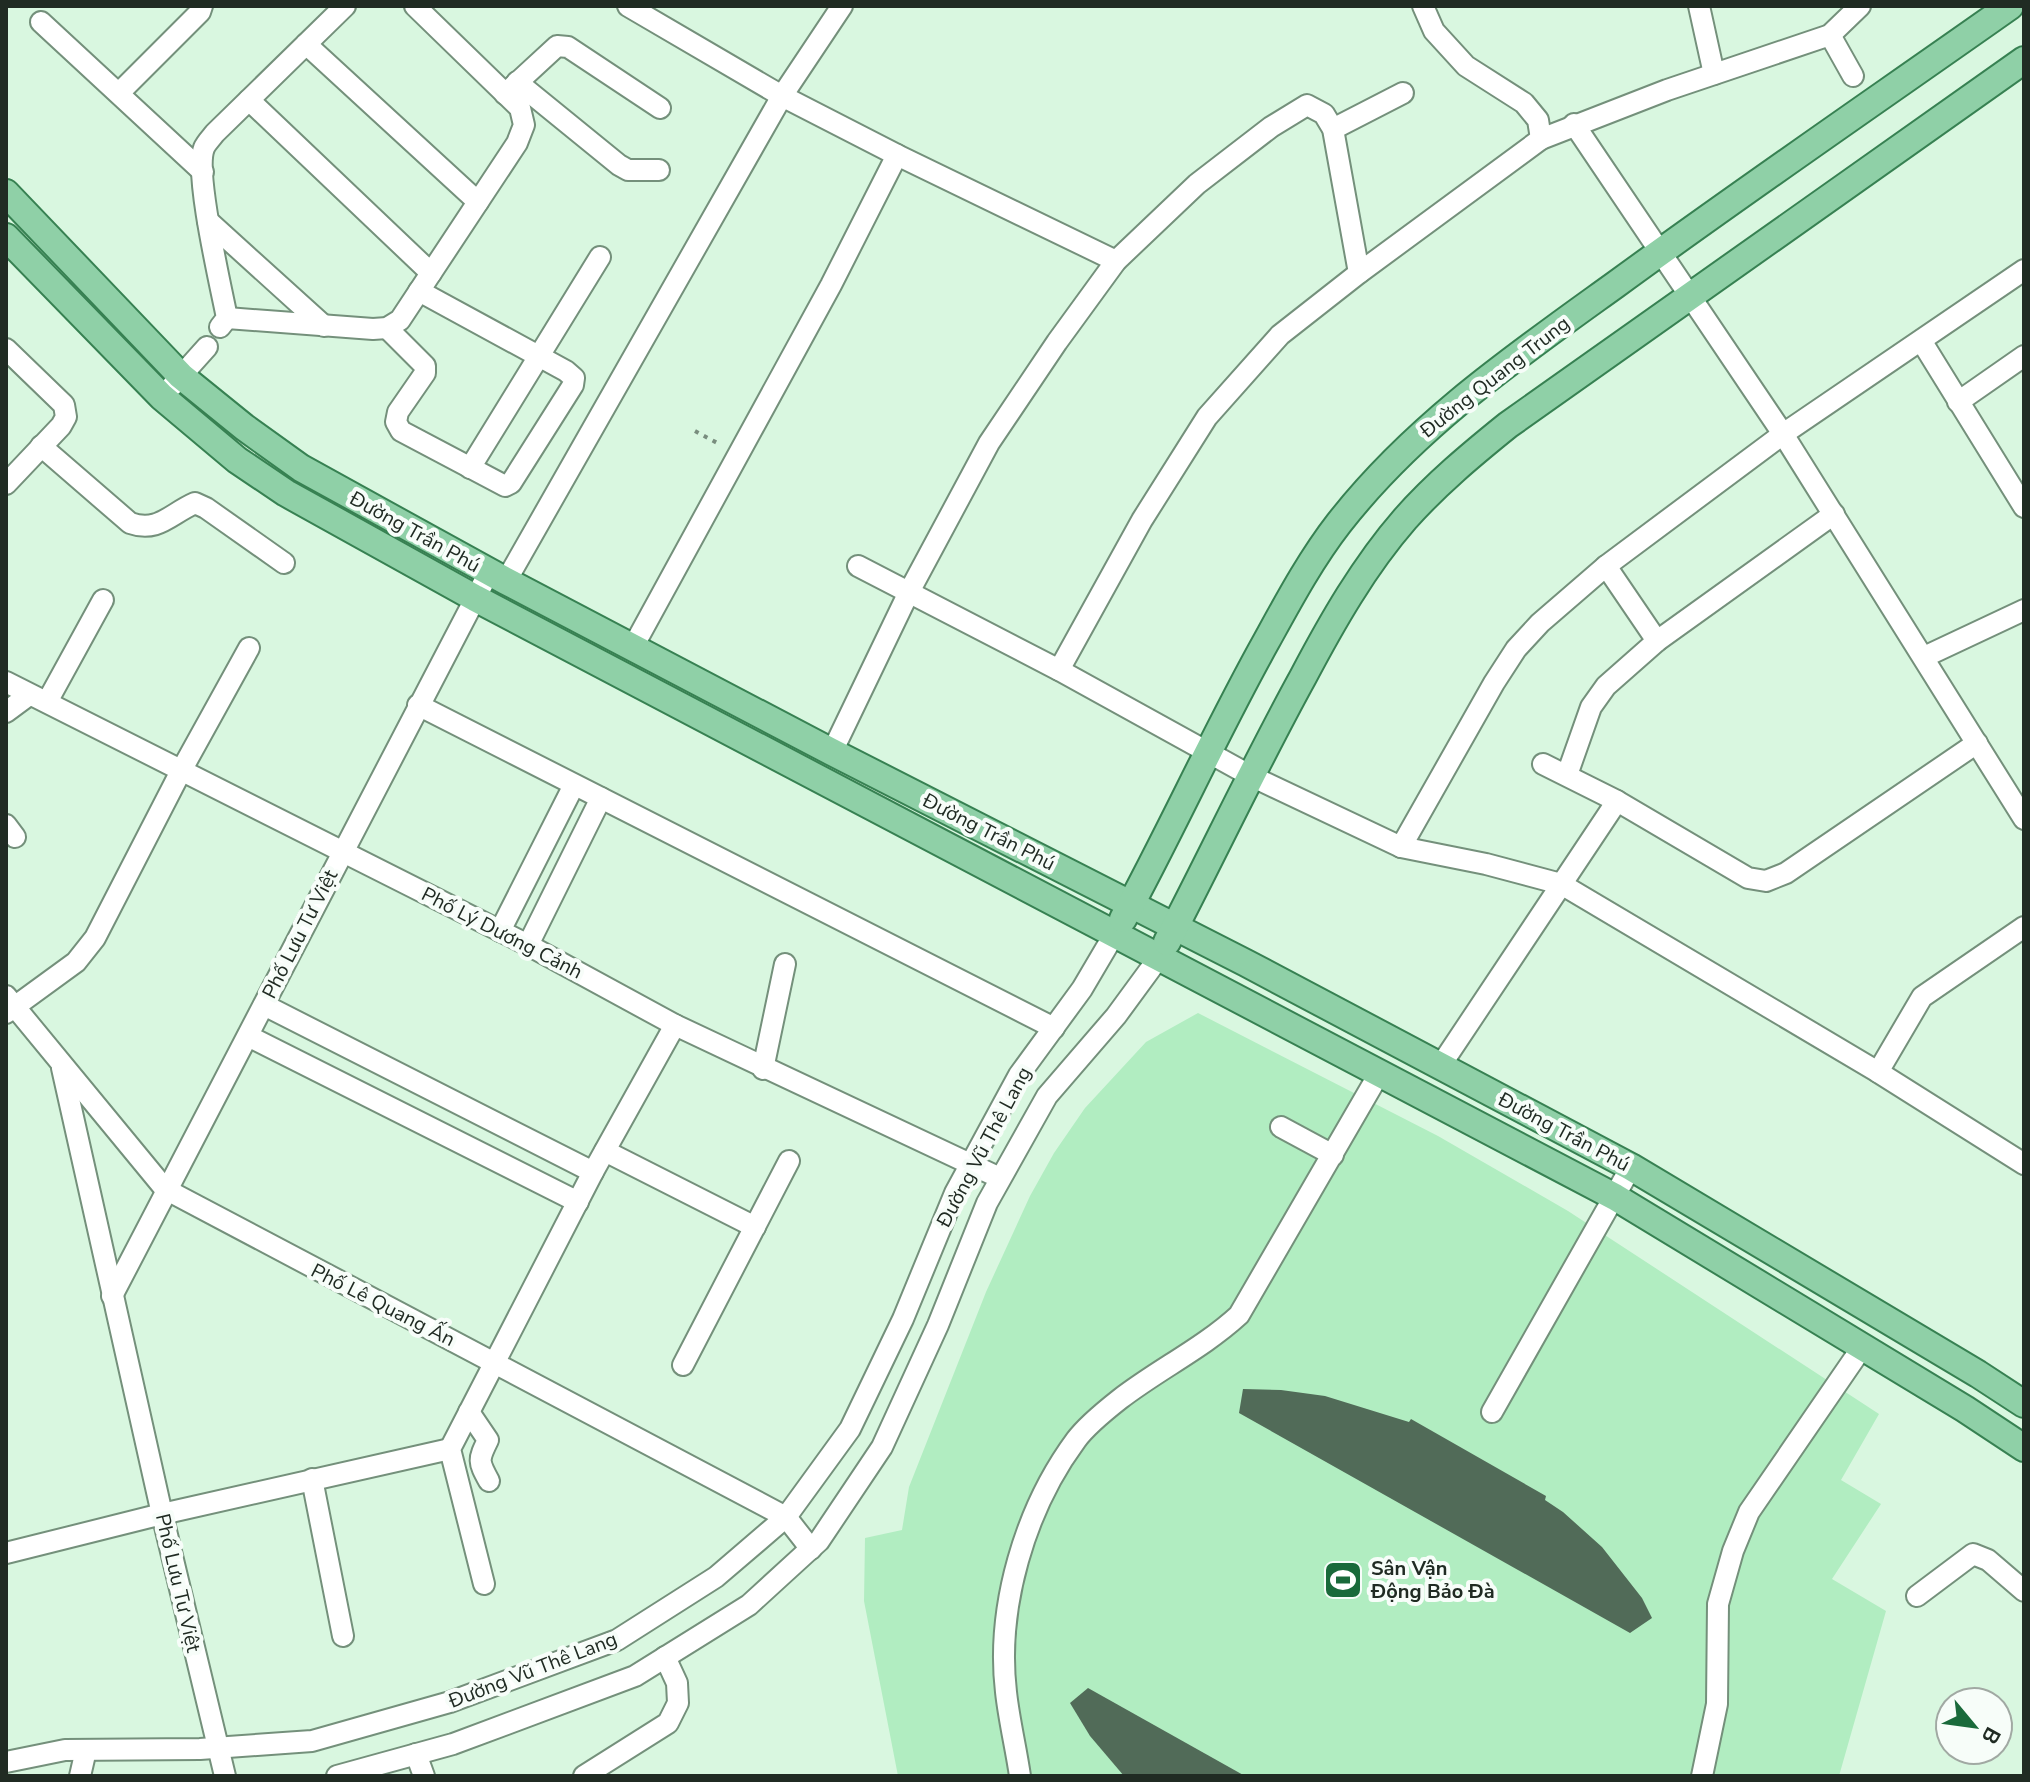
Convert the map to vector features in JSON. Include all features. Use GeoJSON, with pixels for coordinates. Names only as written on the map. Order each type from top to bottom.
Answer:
{"type":"FeatureCollection","features":[{"type":"Feature","properties":{"kind":"main road","name":"Đường Quang Trung"},"geometry":{"type":"LineString","coordinates":[[1115,933],[1206,753],[1309,567],[1336,527],[1405,448],[1483,381],[1659,252],[2010,6]]}},
{"type":"Feature","properties":{"kind":"main road"},"geometry":{"type":"LineString","coordinates":[[1160,956],[1279,720],[1342,608],[1405,519],[1471,454],[1496,435],[2024,60]]}},
{"type":"Feature","properties":{"kind":"main road","name":"Đường Trần Phú"},"geometry":{"type":"LineString","coordinates":[[6,193],[181,376],[301,468],[498,577],[832,752],[1175,926],[1631,1167],[2024,1404]]}},
{"type":"Feature","properties":{"kind":"main road","name":"Đường Trần Phú"},"geometry":{"type":"LineString","coordinates":[[6,237],[162,397],[237,460],[286,493],[475,598],[1615,1197],[1863,1346],[2024,1448]]}},
{"type":"Feature","properties":{"kind":"street"},"geometry":{"type":"LineString","coordinates":[[119,93],[200,12],[202,6]]}},
{"type":"Feature","properties":{"kind":"street"},"geometry":{"type":"LineString","coordinates":[[345,6],[215,133],[203,149],[208,221],[224,323],[387,328],[400,320],[517,143],[524,125],[511,88]]}},
{"type":"Feature","properties":{"kind":"street"},"geometry":{"type":"LineString","coordinates":[[415,6],[511,88],[619,165],[628,170],[659,170]]}},
{"type":"Feature","properties":{"kind":"street"},"geometry":{"type":"LineString","coordinates":[[628,6],[782,96],[1116,261]]}},
{"type":"Feature","properties":{"kind":"street","name":"Phố Lưu Tư Việt"},"geometry":{"type":"LineString","coordinates":[[112,1296],[475,598],[498,577],[782,96],[842,6]]}},
{"type":"Feature","properties":{"kind":"street"},"geometry":{"type":"LineString","coordinates":[[1423,6],[1434,31],[1466,66],[1524,103],[1538,120],[1541,139]]}},
{"type":"Feature","properties":{"kind":"street"},"geometry":{"type":"LineString","coordinates":[[1699,6],[1714,74]]}},
{"type":"Feature","properties":{"kind":"street"},"geometry":{"type":"LineString","coordinates":[[1059,670],[1142,520],[1207,417],[1280,335],[1541,139],[1574,124],[1830,35],[1860,6]]}},
{"type":"Feature","properties":{"kind":"street"},"geometry":{"type":"LineString","coordinates":[[41,22],[203,172]]}},
{"type":"Feature","properties":{"kind":"street"},"geometry":{"type":"LineString","coordinates":[[1830,35],[1853,76]]}},
{"type":"Feature","properties":{"kind":"street"},"geometry":{"type":"LineString","coordinates":[[306,44],[478,202]]}},
{"type":"Feature","properties":{"kind":"street"},"geometry":{"type":"LineString","coordinates":[[511,88],[557,46],[568,47],[660,108]]}},
{"type":"Feature","properties":{"kind":"street"},"geometry":{"type":"LineString","coordinates":[[1333,129],[1403,93]]}},
{"type":"Feature","properties":{"kind":"street"},"geometry":{"type":"LineString","coordinates":[[249,100],[431,273]]}},
{"type":"Feature","properties":{"kind":"street"},"geometry":{"type":"LineString","coordinates":[[832,752],[909,592],[989,443],[1116,261],[1197,184],[1290,113],[1307,105],[1324,114],[1333,129],[1359,273]]}},
{"type":"Feature","properties":{"kind":"street"},"geometry":{"type":"LineString","coordinates":[[1574,124],[1783,434],[2024,819]]}},
{"type":"Feature","properties":{"kind":"street"},"geometry":{"type":"LineString","coordinates":[[633,647],[831,285],[897,155]]}},
{"type":"Feature","properties":{"kind":"street"},"geometry":{"type":"LineString","coordinates":[[208,221],[324,326]]}},
{"type":"Feature","properties":{"kind":"street"},"geometry":{"type":"LineString","coordinates":[[470,468],[600,257]]}},
{"type":"Feature","properties":{"kind":"street"},"geometry":{"type":"LineString","coordinates":[[1401,847],[1494,683],[1516,649],[1540,623],[1606,566],[1783,434],[2024,270]]}},
{"type":"Feature","properties":{"kind":"street"},"geometry":{"type":"LineString","coordinates":[[387,328],[425,366],[425,373],[398,412],[396,422],[401,431],[505,486],[511,483],[573,385],[574,378],[419,291]]}},
{"type":"Feature","properties":{"kind":"street"},"geometry":{"type":"LineString","coordinates":[[1922,342],[2024,507]]}},
{"type":"Feature","properties":{"kind":"street"},"geometry":{"type":"LineString","coordinates":[[162,397],[207,347]]}},
{"type":"Feature","properties":{"kind":"street"},"geometry":{"type":"LineString","coordinates":[[6,349],[64,405],[66,417],[6,484]]}},
{"type":"Feature","properties":{"kind":"street"},"geometry":{"type":"LineString","coordinates":[[1958,402],[2024,356]]}},
{"type":"Feature","properties":{"kind":"street"},"geometry":{"type":"LineString","coordinates":[[41,446],[130,523],[145,528],[156,525],[195,503],[284,563]]}},
{"type":"Feature","properties":{"kind":"street"},"geometry":{"type":"LineString","coordinates":[[1567,775],[1580,733],[1598,697],[1613,679],[1657,641],[1834,514]]}},
{"type":"Feature","properties":{"kind":"street"},"geometry":{"type":"LineString","coordinates":[[858,566],[1059,670],[1206,753],[1401,847],[1486,864],[1561,884],[1878,1072],[2024,1164]]}},
{"type":"Feature","properties":{"kind":"street"},"geometry":{"type":"LineString","coordinates":[[1606,566],[1657,641]]}},
{"type":"Feature","properties":{"kind":"street"},"geometry":{"type":"LineString","coordinates":[[6,712],[38,698],[103,600]]}},
{"type":"Feature","properties":{"kind":"street"},"geometry":{"type":"LineString","coordinates":[[1924,657],[2024,610]]}},
{"type":"Feature","properties":{"kind":"street"},"geometry":{"type":"LineString","coordinates":[[9,1006],[76,962],[95,938],[249,648]]}},
{"type":"Feature","properties":{"kind":"street","name":"Phố Lý Dương Cảnh"},"geometry":{"type":"LineString","coordinates":[[6,682],[528,945],[763,1069],[1000,1178]]}},
{"type":"Feature","properties":{"kind":"street"},"geometry":{"type":"LineString","coordinates":[[418,705],[1054,1028]]}},
{"type":"Feature","properties":{"kind":"street"},"geometry":{"type":"LineString","coordinates":[[1543,764],[1617,801],[1748,878],[1766,881],[1786,873],[1977,743]]}},
{"type":"Feature","properties":{"kind":"street"},"geometry":{"type":"LineString","coordinates":[[500,931],[574,785]]}},
{"type":"Feature","properties":{"kind":"street"},"geometry":{"type":"LineString","coordinates":[[528,945],[601,798]]}},
{"type":"Feature","properties":{"kind":"street"},"geometry":{"type":"LineString","coordinates":[[1441,1065],[1617,801]]}},
{"type":"Feature","properties":{"kind":"street"},"geometry":{"type":"LineString","coordinates":[[1878,1072],[1922,997],[2024,927]]}},
{"type":"Feature","properties":{"kind":"street","name":"Đường Vũ Thê Lang"},"geometry":{"type":"LineString","coordinates":[[6,1762],[65,1750],[217,1747],[312,1741],[450,1702],[617,1640],[716,1577],[786,1517],[850,1429],[903,1319],[955,1193],[1019,1075],[1082,989],[1115,933]]}},
{"type":"Feature","properties":{"kind":"street","name":"Đường Vũ Thê Lang"},"geometry":{"type":"LineString","coordinates":[[350,1774],[453,1744],[635,1676],[749,1605],[819,1541],[882,1447],[938,1325],[987,1203],[1047,1096],[1116,1016],[1160,956]]}},
{"type":"Feature","properties":{"kind":"street"},"geometry":{"type":"LineString","coordinates":[[763,1069],[785,964]]}},
{"type":"Feature","properties":{"kind":"street"},"geometry":{"type":"LineString","coordinates":[[264,1005],[593,1172]]}},
{"type":"Feature","properties":{"kind":"street","name":"Phố Lê Quang Ấn"},"geometry":{"type":"LineString","coordinates":[[9,1006],[165,1189],[786,1517],[811,1549]]}},
{"type":"Feature","properties":{"kind":"street"},"geometry":{"type":"LineString","coordinates":[[484,1584],[450,1449],[593,1172],[675,1025]]}},
{"type":"Feature","properties":{"kind":"street"},"geometry":{"type":"LineString","coordinates":[[248,1036],[578,1202]]}},
{"type":"Feature","properties":{"kind":"street","name":"Phố Lưu Tư Việt"},"geometry":{"type":"LineString","coordinates":[[61,1064],[162,1514],[225,1776]]}},
{"type":"Feature","properties":{"kind":"street"},"geometry":{"type":"LineString","coordinates":[[1020,1776],[1005,1690],[1006,1619],[1021,1551],[1046,1488],[1077,1438],[1120,1399],[1219,1333],[1239,1315],[1380,1072]]}},
{"type":"Feature","properties":{"kind":"street"},"geometry":{"type":"LineString","coordinates":[[1281,1127],[1333,1155]]}},
{"type":"Feature","properties":{"kind":"street"},"geometry":{"type":"LineString","coordinates":[[605,1151],[755,1227]]}},
{"type":"Feature","properties":{"kind":"street"},"geometry":{"type":"LineString","coordinates":[[683,1365],[789,1161]]}},
{"type":"Feature","properties":{"kind":"street"},"geometry":{"type":"LineString","coordinates":[[1492,1412],[1631,1167]]}},
{"type":"Feature","properties":{"kind":"street"},"geometry":{"type":"LineString","coordinates":[[1702,1776],[1717,1704],[1718,1604],[1733,1551],[1749,1512],[1863,1346]]}},
{"type":"Feature","properties":{"kind":"street"},"geometry":{"type":"LineString","coordinates":[[469,1412],[488,1440],[480,1464],[489,1481]]}},
{"type":"Feature","properties":{"kind":"street"},"geometry":{"type":"LineString","coordinates":[[6,1553],[450,1449]]}},
{"type":"Feature","properties":{"kind":"street"},"geometry":{"type":"LineString","coordinates":[[312,1479],[343,1636]]}},
{"type":"Feature","properties":{"kind":"street"},"geometry":{"type":"LineString","coordinates":[[1917,1596],[1973,1554],[1988,1560],[2024,1591]]}},
{"type":"Feature","properties":{"kind":"street"},"geometry":{"type":"LineString","coordinates":[[584,1776],[668,1723],[678,1703],[677,1683],[665,1657]]}},
{"type":"Feature","properties":{"kind":"street"},"geometry":{"type":"LineString","coordinates":[[80,1776],[86,1750]]}},
{"type":"Feature","properties":{"kind":"street"},"geometry":{"type":"LineString","coordinates":[[416,1754],[424,1776]]}},
{"type":"Feature","properties":{"kind":"path"},"geometry":{"type":"LineString","coordinates":[[695,431],[737,454]]}},
{"type":"Feature","properties":{"kind":"green space"},"geometry":{"type":"Polygon","coordinates":[[[1198,1013],[1438,1136],[1568,1211],[1879,1414],[1841,1480],[1881,1504],[1832,1579],[1886,1611],[1839,1776],[898,1776],[864,1601],[865,1538],[902,1530],[909,1487],[986,1292],[1030,1196],[1054,1153],[1085,1108],[1146,1042],[1198,1013]]]}},
{"type":"Feature","properties":{"kind":"building"},"geometry":{"type":"Polygon","coordinates":[[[1243,1389],[1325,1396],[1409,1422],[1411,1419],[1546,1496],[1545,1500],[1602,1547],[1642,1598],[1652,1618],[1630,1633],[1239,1413],[1243,1389]]]}},
{"type":"Feature","properties":{"kind":"building"},"geometry":{"type":"Polygon","coordinates":[[[1088,1688],[1245,1776],[1124,1776],[1090,1736],[1070,1703],[1088,1688]]]}},
{"type":"Feature","properties":{"kind":"place","name":"Sân Vận Động Bảo Đà"},"geometry":{"type":"Point","coordinates":[1343,1580]}}]}
